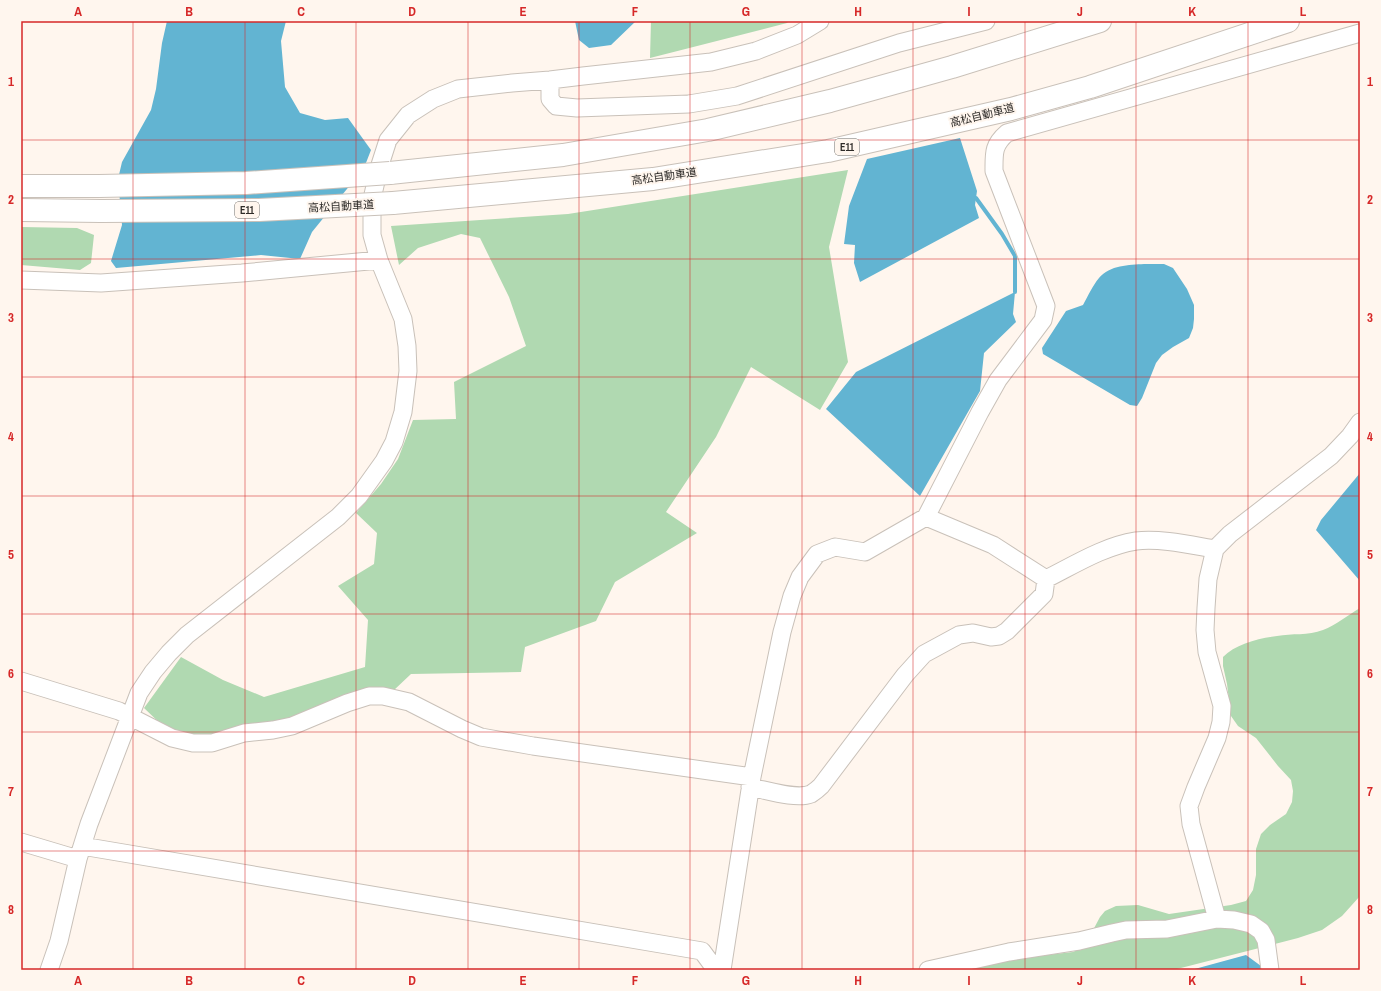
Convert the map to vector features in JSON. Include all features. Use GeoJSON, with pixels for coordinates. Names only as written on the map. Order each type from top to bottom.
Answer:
{"type":"FeatureCollection","features":[{"type":"Feature","properties":{"kind":"highway"},"geometry":{"type":"LineString","coordinates":[[21,186],[246,183],[390,173],[563,155],[708,130],[830,102],[952,67],[1100,21]]}},
{"type":"Feature","properties":{"kind":"highway","name":"高松自動車道"},"geometry":{"type":"LineString","coordinates":[[21,210],[259,210],[393,203],[653,179],[828,151],[1011,109],[1090,87],[1288,21]]}},
{"type":"Feature","properties":{"kind":"street"},"geometry":{"type":"LineString","coordinates":[[49,970],[59,941],[80,852],[138,693],[169,653],[187,635],[338,517],[359,496],[384,461],[394,442],[403,412],[408,371],[407,346],[403,319],[379,260],[372,235],[372,199],[378,168],[388,140],[408,115],[433,98],[458,89],[711,62],[756,51],[797,35],[820,21]]}},
{"type":"Feature","properties":{"kind":"street"},"geometry":{"type":"LineString","coordinates":[[550,80],[550,99],[556,106],[577,108],[688,104],[737,96],[899,43],[986,21]]}},
{"type":"Feature","properties":{"kind":"street"},"geometry":{"type":"LineString","coordinates":[[722,970],[752,782],[782,632],[792,596],[800,577],[817,554],[835,547],[865,552],[926,517],[998,380],[1043,320],[1046,306],[994,171],[994,151],[999,140],[1007,133],[1360,33]]}},
{"type":"Feature","properties":{"kind":"street"},"geometry":{"type":"LineString","coordinates":[[21,280],[100,282],[242,273],[379,260]]}},
{"type":"Feature","properties":{"kind":"street"},"geometry":{"type":"LineString","coordinates":[[1217,919],[1191,824],[1190,806],[1196,787],[1218,738],[1222,722],[1222,706],[1208,652],[1205,630],[1208,579],[1215,549],[1230,534],[1331,456],[1350,436],[1360,422]]}},
{"type":"Feature","properties":{"kind":"street"},"geometry":{"type":"LineString","coordinates":[[926,517],[992,545],[1046,579]]}},
{"type":"Feature","properties":{"kind":"street"},"geometry":{"type":"LineString","coordinates":[[1046,579],[1110,548],[1136,541],[1170,542],[1215,549]]}},
{"type":"Feature","properties":{"kind":"street"},"geometry":{"type":"LineString","coordinates":[[21,681],[129,716],[172,738],[193,743],[212,743],[244,733],[273,730],[292,726],[347,703],[369,696],[383,696],[409,702],[462,729],[482,737],[752,782],[786,794],[801,796],[810,794],[821,786],[905,675],[924,654],[959,635],[973,633],[991,637],[999,636],[1007,631],[1044,594],[1046,579]]}},
{"type":"Feature","properties":{"kind":"street"},"geometry":{"type":"LineString","coordinates":[[21,842],[702,951],[716,970]]}},
{"type":"Feature","properties":{"kind":"street"},"geometry":{"type":"LineString","coordinates":[[928,970],[1008,952],[1079,941],[1112,932],[1167,928],[1217,919],[1234,920],[1251,924],[1261,931],[1266,940],[1270,970]]}},
{"type":"Feature","properties":{"kind":"green space"},"geometry":{"type":"Polygon","coordinates":[[[651,21],[789,21],[787,23],[650,58],[651,21]]]}},
{"type":"Feature","properties":{"kind":"green space"},"geometry":{"type":"Polygon","coordinates":[[[848,170],[829,247],[848,362],[820,410],[751,367],[716,437],[666,512],[697,533],[615,582],[596,621],[525,647],[521,672],[411,674],[393,691],[292,720],[209,740],[167,730],[144,708],[181,657],[223,680],[264,697],[365,667],[368,620],[338,586],[374,564],[377,533],[356,513],[381,484],[398,459],[413,420],[456,419],[454,382],[526,346],[509,297],[480,238],[461,234],[418,248],[399,265],[391,226],[568,214],[848,170]]]}},
{"type":"Feature","properties":{"kind":"green space"},"geometry":{"type":"Polygon","coordinates":[[[21,227],[77,228],[94,235],[91,263],[80,270],[21,265],[21,227]]]}},
{"type":"Feature","properties":{"kind":"green space"},"geometry":{"type":"Polygon","coordinates":[[[1360,608],[1360,896],[1342,916],[1322,930],[1298,938],[1173,970],[964,970],[1019,958],[1073,952],[1084,947],[1100,917],[1105,911],[1116,906],[1138,905],[1169,914],[1231,905],[1246,901],[1253,890],[1256,875],[1256,849],[1261,834],[1270,825],[1286,814],[1292,802],[1293,791],[1291,780],[1256,738],[1238,726],[1231,716],[1223,666],[1223,657],[1228,652],[1241,645],[1255,640],[1283,635],[1312,633],[1323,630],[1360,608]]]}},
{"type":"Feature","properties":{"kind":"water"},"geometry":{"type":"Polygon","coordinates":[[[167,21],[286,21],[281,41],[285,87],[300,113],[325,120],[348,118],[371,150],[364,168],[312,232],[300,259],[261,255],[116,268],[111,261],[122,225],[118,179],[122,162],[151,110],[156,89],[162,43],[167,21]]]}},
{"type":"Feature","properties":{"kind":"water"},"geometry":{"type":"Polygon","coordinates":[[[575,21],[636,21],[611,45],[589,48],[579,40],[575,21]]]}},
{"type":"Feature","properties":{"kind":"water"},"geometry":{"type":"Polygon","coordinates":[[[960,138],[977,191],[975,205],[979,218],[860,282],[854,263],[855,245],[844,244],[849,206],[867,159],[960,138]]]}},
{"type":"Feature","properties":{"kind":"water"},"geometry":{"type":"Polygon","coordinates":[[[1164,264],[1173,268],[1187,289],[1194,305],[1194,319],[1193,328],[1189,338],[1162,355],[1156,363],[1142,398],[1137,406],[1130,405],[1043,354],[1042,348],[1066,311],[1083,305],[1095,284],[1103,274],[1120,266],[1164,264]]]}},
{"type":"Feature","properties":{"kind":"water"},"geometry":{"type":"Polygon","coordinates":[[[1015,292],[1013,314],[1016,322],[984,353],[980,391],[920,496],[826,409],[856,372],[1015,292]]]}},
{"type":"Feature","properties":{"kind":"water"},"geometry":{"type":"Polygon","coordinates":[[[1360,473],[1360,581],[1316,530],[1321,520],[1360,473]]]}},
{"type":"Feature","properties":{"kind":"water"},"geometry":{"type":"Polygon","coordinates":[[[1246,955],[1261,966],[1261,970],[1191,970],[1246,955]]]}},
{"type":"Feature","properties":{"kind":"waterway"},"geometry":{"type":"LineString","coordinates":[[976,198],[1002,234],[1015,256],[1015,292]]}}]}
